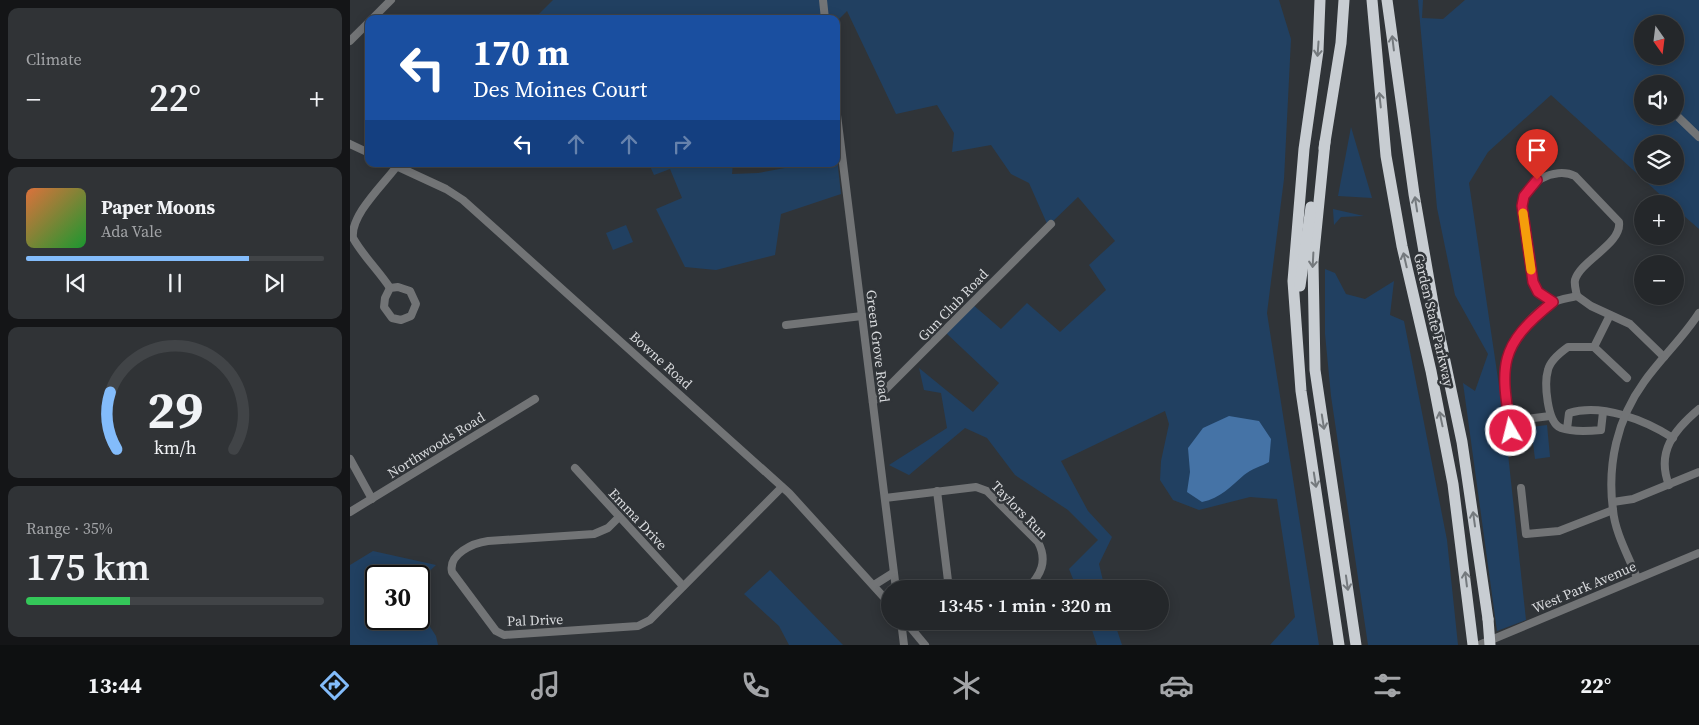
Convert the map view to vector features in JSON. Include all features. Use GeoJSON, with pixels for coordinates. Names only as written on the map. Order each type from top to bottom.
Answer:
{"type":"FeatureCollection","features":[{"type":"Feature","properties":{"kind":"highway"},"geometry":{"type":"LineString","coordinates":[[1320,0],[1316,63],[1304,149],[1293,281],[1302,398],[1339,645]]}},
{"type":"Feature","properties":{"kind":"highway"},"geometry":{"type":"LineString","coordinates":[[1297,327],[1302,264],[1341,43],[1344,0]]}},
{"type":"Feature","properties":{"kind":"highway","name":"Garden State Parkway"},"geometry":{"type":"LineString","coordinates":[[1372,0],[1386,156],[1402,246],[1442,425],[1462,546],[1473,645]]}},
{"type":"Feature","properties":{"kind":"highway","name":"Garden State Parkway"},"geometry":{"type":"LineString","coordinates":[[1388,0],[1416,204],[1434,309],[1464,454],[1488,619],[1490,645]]}},
{"type":"Feature","properties":{"kind":"highway"},"geometry":{"type":"LineString","coordinates":[[1325,142],[1313,262],[1315,370],[1356,645]]}},
{"type":"Feature","properties":{"kind":"street"},"geometry":{"type":"LineString","coordinates":[[376,15],[391,0]]}},
{"type":"Feature","properties":{"kind":"street"},"geometry":{"type":"LineString","coordinates":[[823,0],[825,15]]}},
{"type":"Feature","properties":{"kind":"street"},"geometry":{"type":"LineString","coordinates":[[350,41],[365,26]]}},
{"type":"Feature","properties":{"kind":"street"},"geometry":{"type":"LineString","coordinates":[[1684,123],[1699,137]]}},
{"type":"Feature","properties":{"kind":"street","name":"Green Grove Road"},"geometry":{"type":"LineString","coordinates":[[840,139],[895,580]]}},
{"type":"Feature","properties":{"kind":"street"},"geometry":{"type":"LineString","coordinates":[[350,144],[365,150]]}},
{"type":"Feature","properties":{"kind":"street"},"geometry":{"type":"LineString","coordinates":[[390,288],[354,239],[350,227],[356,211],[389,177],[393,167]]}},
{"type":"Feature","properties":{"kind":"street","name":"Bowne Road"},"geometry":{"type":"LineString","coordinates":[[398,167],[446,189],[463,200],[782,487],[812,516],[881,594]]}},
{"type":"Feature","properties":{"kind":"street"},"geometry":{"type":"LineString","coordinates":[[1553,302],[1538,292],[1533,282],[1522,206],[1523,198],[1532,184],[1542,178],[1572,174],[1619,222],[1617,234],[1578,274],[1575,284],[1577,296]]}},
{"type":"Feature","properties":{"kind":"street","name":"Gun Club Road"},"geometry":{"type":"LineString","coordinates":[[872,402],[1051,224]]}},
{"type":"Feature","properties":{"kind":"street"},"geometry":{"type":"LineString","coordinates":[[403,287],[413,294],[416,304],[410,316],[401,320],[388,315],[384,304],[390,288],[403,287]]}},
{"type":"Feature","properties":{"kind":"street"},"geometry":{"type":"LineString","coordinates":[[1511,431],[1504,383],[1507,357],[1518,333],[1553,302],[1577,296],[1630,324],[1664,357]]}},
{"type":"Feature","properties":{"kind":"street"},"geometry":{"type":"LineString","coordinates":[[1637,578],[1613,506],[1614,452],[1626,413],[1643,382],[1699,313]]}},
{"type":"Feature","properties":{"kind":"street"},"geometry":{"type":"LineString","coordinates":[[1594,347],[1610,315]]}},
{"type":"Feature","properties":{"kind":"street"},"geometry":{"type":"LineString","coordinates":[[786,325],[862,316]]}},
{"type":"Feature","properties":{"kind":"street"},"geometry":{"type":"LineString","coordinates":[[1603,412],[1601,430],[1567,429],[1556,425],[1550,416],[1546,376],[1550,365],[1568,347],[1594,347],[1627,378]]}},
{"type":"Feature","properties":{"kind":"street","name":"Northwoods Road"},"geometry":{"type":"LineString","coordinates":[[350,512],[535,399]]}},
{"type":"Feature","properties":{"kind":"street"},"geometry":{"type":"LineString","coordinates":[[1669,485],[1663,463],[1668,444],[1699,410]]}},
{"type":"Feature","properties":{"kind":"street"},"geometry":{"type":"LineString","coordinates":[[1567,429],[1569,413],[1626,413],[1650,424],[1673,438]]}},
{"type":"Feature","properties":{"kind":"street"},"geometry":{"type":"LineString","coordinates":[[1509,422],[1550,416]]}},
{"type":"Feature","properties":{"kind":"street"},"geometry":{"type":"LineString","coordinates":[[350,459],[372,499]]}},
{"type":"Feature","properties":{"kind":"street","name":"Emma Drive"},"geometry":{"type":"LineString","coordinates":[[575,468],[683,586]]}},
{"type":"Feature","properties":{"kind":"street"},"geometry":{"type":"LineString","coordinates":[[1521,488],[1526,534],[1560,531],[1613,506],[1699,472]]}},
{"type":"Feature","properties":{"kind":"street","name":"Taylors Run"},"geometry":{"type":"LineString","coordinates":[[885,498],[976,486],[982,488],[1038,542],[1042,549],[1044,563],[1036,580]]}},
{"type":"Feature","properties":{"kind":"street","name":"Pal Drive"},"geometry":{"type":"LineString","coordinates":[[619,518],[604,530],[594,534],[488,541],[475,545],[456,556],[452,564],[452,572],[496,631],[507,636],[643,625],[782,487]]}},
{"type":"Feature","properties":{"kind":"street"},"geometry":{"type":"LineString","coordinates":[[937,491],[948,580]]}},
{"type":"Feature","properties":{"kind":"street","name":"West Park Avenue"},"geometry":{"type":"LineString","coordinates":[[1479,645],[1699,553]]}},
{"type":"Feature","properties":{"kind":"street"},"geometry":{"type":"LineString","coordinates":[[874,586],[894,573]]}},
{"type":"Feature","properties":{"kind":"street"},"geometry":{"type":"LineString","coordinates":[[902,630],[904,645]]}},
{"type":"Feature","properties":{"kind":"street"},"geometry":{"type":"LineString","coordinates":[[912,630],[925,645]]}},
{"type":"Feature","properties":{"kind":"shaded area"},"geometry":{"type":"Polygon","coordinates":[[[553,0],[1279,0],[1291,39],[1284,179],[1267,313],[1319,645],[1270,645],[1295,617],[1277,499],[1250,497],[1199,510],[1173,500],[1160,480],[1161,461],[1169,424],[1165,411],[1061,461],[1088,511],[1112,537],[1099,564],[1103,580],[1073,580],[1069,569],[1098,540],[1068,510],[1015,475],[987,438],[965,428],[909,475],[889,465],[947,428],[941,393],[924,390],[919,368],[973,412],[999,383],[945,332],[972,304],[1001,329],[1027,303],[1060,332],[1106,290],[1089,265],[1115,241],[1078,197],[1048,226],[1029,183],[1011,174],[991,145],[952,152],[954,133],[937,105],[896,114],[847,11],[840,18],[840,15],[538,15],[553,0]]]}},
{"type":"Feature","properties":{"kind":"shaded area"},"geometry":{"type":"Polygon","coordinates":[[[1418,0],[1423,0],[1422,18],[1443,19],[1465,0],[1699,0],[1699,229],[1684,216],[1684,195],[1660,195],[1649,185],[1684,185],[1684,135],[1634,135],[1634,171],[1551,95],[1488,152],[1469,183],[1505,426],[1526,620],[1497,631],[1463,383],[1475,391],[1488,354],[1455,295],[1437,208],[1418,0]]]}},
{"type":"Feature","properties":{"kind":"shaded area"},"geometry":{"type":"Polygon","coordinates":[[[1351,127],[1372,198],[1338,196],[1351,127]]]}},
{"type":"Feature","properties":{"kind":"shaded area"},"geometry":{"type":"Polygon","coordinates":[[[650,167],[733,167],[732,174],[758,173],[790,167],[838,167],[841,194],[781,214],[775,255],[716,270],[685,267],[656,209],[682,198],[670,169],[654,175],[650,167]]]}},
{"type":"Feature","properties":{"kind":"shaded area"},"geometry":{"type":"Polygon","coordinates":[[[1333,209],[1364,216],[1341,217],[1334,225],[1333,209]]]}},
{"type":"Feature","properties":{"kind":"shaded area"},"geometry":{"type":"Polygon","coordinates":[[[626,225],[633,242],[613,250],[606,233],[626,225]]]}},
{"type":"Feature","properties":{"kind":"shaded area"},"geometry":{"type":"Polygon","coordinates":[[[1325,269],[1335,273],[1346,294],[1365,299],[1394,281],[1390,315],[1404,321],[1447,540],[1458,645],[1368,645],[1331,396],[1325,334],[1325,269]]]}},
{"type":"Feature","properties":{"kind":"shaded area"},"geometry":{"type":"Polygon","coordinates":[[[1229,416],[1259,421],[1271,439],[1269,462],[1247,473],[1220,495],[1202,502],[1187,492],[1190,472],[1188,448],[1203,428],[1229,416]]]}},
{"type":"Feature","properties":{"kind":"shaded area"},"geometry":{"type":"Polygon","coordinates":[[[1547,425],[1550,457],[1535,459],[1531,427],[1547,425]]]}},
{"type":"Feature","properties":{"kind":"shaded area"},"geometry":{"type":"Polygon","coordinates":[[[373,551],[436,565],[430,571],[430,565],[365,565],[365,630],[430,630],[430,627],[436,636],[438,645],[350,645],[350,565],[373,551]]]}},
{"type":"Feature","properties":{"kind":"shaded area"},"geometry":{"type":"Polygon","coordinates":[[[770,570],[843,645],[789,645],[779,626],[744,594],[770,570]]]}},
{"type":"Feature","properties":{"kind":"shaded area"},"geometry":{"type":"Polygon","coordinates":[[[1092,630],[1117,630],[1122,645],[1097,645],[1092,630]]]}},
{"type":"Feature","properties":{"kind":"slow traffic"},"geometry":{"type":"LineString","coordinates":[[1523,213],[1531,270]]}},
{"type":"Feature","properties":{"kind":"route"},"geometry":{"type":"LineString","coordinates":[[1511,431],[1504,383],[1507,357],[1518,333],[1553,302],[1538,292],[1533,282],[1522,206],[1524,196],[1537,180]]}}]}
